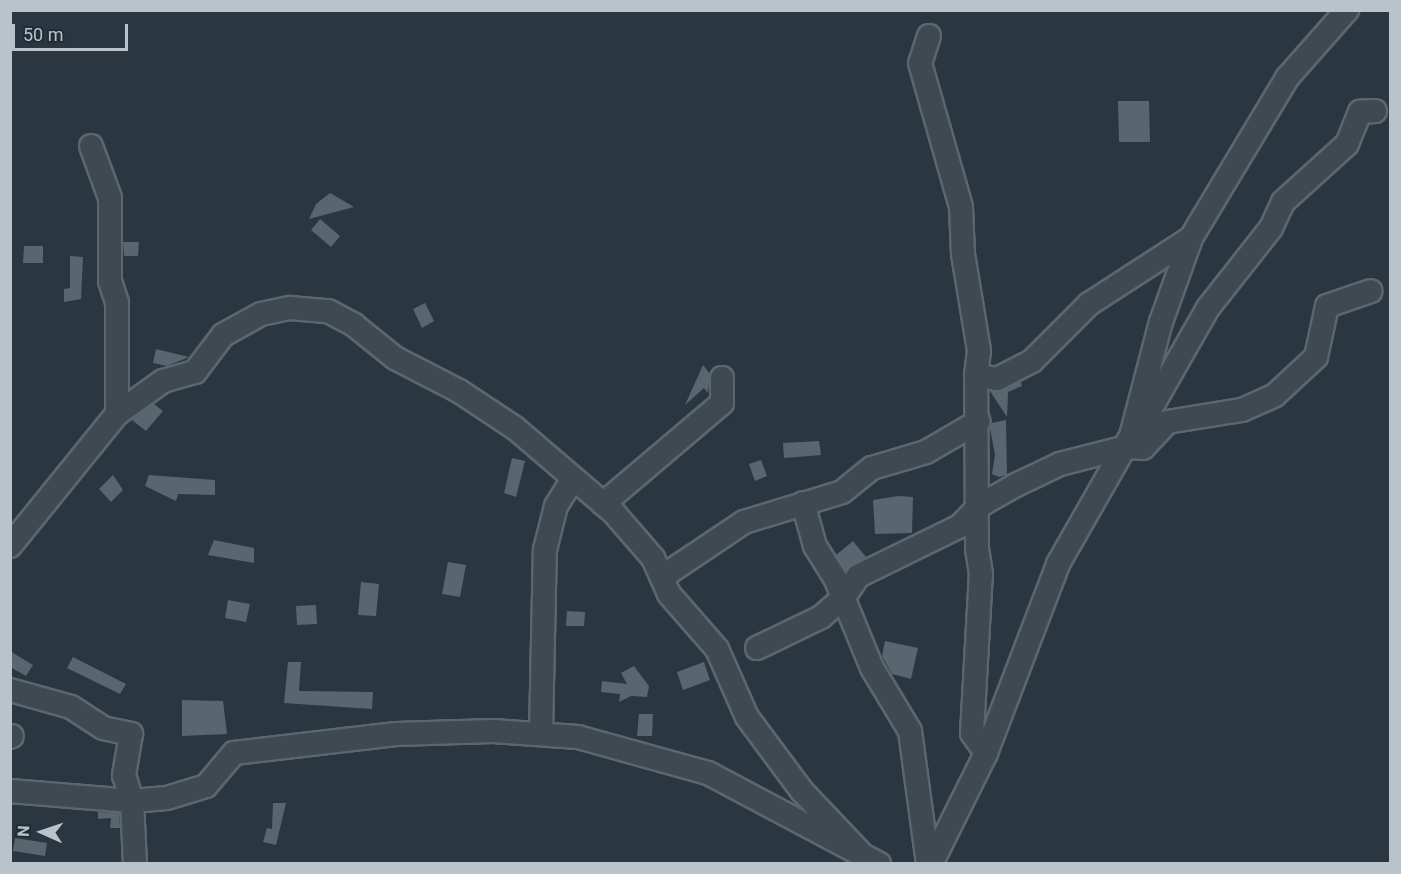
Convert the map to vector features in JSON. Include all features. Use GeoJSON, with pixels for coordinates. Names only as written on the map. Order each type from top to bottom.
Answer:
{"type":"FeatureCollection","features":[{"type":"Feature","properties":{"kind":"street"},"geometry":{"type":"LineString","coordinates":[[929,864],[986,753],[1058,564],[1126,447],[1191,238],[1287,78],[1347,10]]}},
{"type":"Feature","properties":{"kind":"street"},"geometry":{"type":"LineString","coordinates":[[929,36],[920,63],[962,207],[963,254],[979,351],[976,375],[979,421],[981,580],[972,733],[986,753]]}},
{"type":"Feature","properties":{"kind":"street"},"geometry":{"type":"LineString","coordinates":[[1126,447],[1140,433],[1147,411],[1200,329],[1208,308],[1271,228],[1284,202],[1347,144],[1360,112],[1375,111]]}},
{"type":"Feature","properties":{"kind":"street"},"geometry":{"type":"LineString","coordinates":[[91,146],[110,198],[110,281],[117,303],[117,414]]}},
{"type":"Feature","properties":{"kind":"street"},"geometry":{"type":"LineString","coordinates":[[976,375],[997,379],[1032,361],[1089,304],[1191,238]]}},
{"type":"Feature","properties":{"kind":"street"},"geometry":{"type":"LineString","coordinates":[[757,648],[821,617],[844,597],[858,576],[960,526],[979,506],[1060,464],[1126,447],[1143,448],[1167,422],[1242,410],[1275,396],[1316,357],[1328,306],[1371,291]]}},
{"type":"Feature","properties":{"kind":"street"},"geometry":{"type":"LineString","coordinates":[[10,546],[117,414],[163,381],[195,372],[223,335],[245,321],[310,308],[342,317],[395,358],[483,406],[603,504],[653,558],[669,594],[717,648],[747,717],[802,791],[859,851]]}},
{"type":"Feature","properties":{"kind":"street"},"geometry":{"type":"LineString","coordinates":[[603,504],[722,403],[723,378]]}},
{"type":"Feature","properties":{"kind":"street"},"geometry":{"type":"LineString","coordinates":[[662,577],[744,522],[842,492],[872,468],[926,452],[979,421]]}},
{"type":"Feature","properties":{"kind":"street"},"geometry":{"type":"LineString","coordinates":[[541,734],[545,550],[556,506],[573,479]]}},
{"type":"Feature","properties":{"kind":"street"},"geometry":{"type":"LineString","coordinates":[[803,503],[815,546],[844,597],[873,668],[910,731],[929,864]]}},
{"type":"Feature","properties":{"kind":"street"},"geometry":{"type":"LineString","coordinates":[[10,690],[71,707],[103,728],[131,734],[123,775],[132,801],[135,864]]}},
{"type":"Feature","properties":{"kind":"street"},"geometry":{"type":"LineString","coordinates":[[10,791],[132,801],[193,793],[206,786],[234,753],[396,734],[493,731],[541,734],[649,753],[708,773],[859,851],[879,864]]}},
{"type":"Feature","properties":{"kind":"building"},"geometry":{"type":"Polygon","coordinates":[[[1118,101],[1149,101],[1150,142],[1119,142],[1118,101]]]}},
{"type":"Feature","properties":{"kind":"building"},"geometry":{"type":"Polygon","coordinates":[[[330,193],[354,207],[309,219],[316,204],[330,193]]]}},
{"type":"Feature","properties":{"kind":"building"},"geometry":{"type":"Polygon","coordinates":[[[320,219],[340,236],[331,247],[311,230],[320,219]]]}},
{"type":"Feature","properties":{"kind":"building"},"geometry":{"type":"Polygon","coordinates":[[[123,242],[139,242],[138,256],[124,256],[123,242]]]}},
{"type":"Feature","properties":{"kind":"building"},"geometry":{"type":"Polygon","coordinates":[[[24,246],[43,246],[43,263],[23,263],[24,246]]]}},
{"type":"Feature","properties":{"kind":"building"},"geometry":{"type":"Polygon","coordinates":[[[70,256],[83,257],[81,299],[64,302],[64,289],[70,288],[70,256]]]}},
{"type":"Feature","properties":{"kind":"building"},"geometry":{"type":"Polygon","coordinates":[[[425,303],[434,321],[422,328],[413,309],[425,303]]]}},
{"type":"Feature","properties":{"kind":"building"},"geometry":{"type":"Polygon","coordinates":[[[156,349],[189,357],[167,366],[153,363],[156,349]]]}},
{"type":"Feature","properties":{"kind":"building"},"geometry":{"type":"Polygon","coordinates":[[[703,365],[710,374],[708,393],[704,388],[685,405],[703,365]]]}},
{"type":"Feature","properties":{"kind":"building"},"geometry":{"type":"Polygon","coordinates":[[[1021,382],[1022,386],[1008,392],[1007,417],[990,391],[1021,382]]]}},
{"type":"Feature","properties":{"kind":"building"},"geometry":{"type":"Polygon","coordinates":[[[154,404],[163,411],[146,431],[132,420],[154,404]]]}},
{"type":"Feature","properties":{"kind":"building"},"geometry":{"type":"Polygon","coordinates":[[[1006,420],[1007,475],[999,477],[992,474],[995,455],[990,428],[992,423],[1006,420]]]}},
{"type":"Feature","properties":{"kind":"building"},"geometry":{"type":"Polygon","coordinates":[[[819,441],[821,455],[784,458],[783,443],[819,441]]]}},
{"type":"Feature","properties":{"kind":"building"},"geometry":{"type":"Polygon","coordinates":[[[512,458],[525,461],[516,497],[504,493],[512,458]]]}},
{"type":"Feature","properties":{"kind":"building"},"geometry":{"type":"Polygon","coordinates":[[[761,460],[767,476],[755,481],[749,464],[761,460]]]}},
{"type":"Feature","properties":{"kind":"building"},"geometry":{"type":"Polygon","coordinates":[[[113,475],[123,490],[111,502],[99,489],[113,475]]]}},
{"type":"Feature","properties":{"kind":"building"},"geometry":{"type":"Polygon","coordinates":[[[149,475],[215,480],[215,495],[178,494],[176,501],[145,486],[149,475]]]}},
{"type":"Feature","properties":{"kind":"building"},"geometry":{"type":"Polygon","coordinates":[[[898,496],[913,497],[912,533],[875,534],[873,500],[898,496]]]}},
{"type":"Feature","properties":{"kind":"building"},"geometry":{"type":"Polygon","coordinates":[[[214,540],[254,548],[254,563],[208,555],[214,540]]]}},
{"type":"Feature","properties":{"kind":"building"},"geometry":{"type":"Polygon","coordinates":[[[853,541],[866,557],[846,570],[836,555],[853,541]]]}},
{"type":"Feature","properties":{"kind":"building"},"geometry":{"type":"Polygon","coordinates":[[[448,562],[466,565],[460,597],[442,594],[448,562]]]}},
{"type":"Feature","properties":{"kind":"building"},"geometry":{"type":"Polygon","coordinates":[[[361,582],[379,584],[376,616],[358,615],[361,582]]]}},
{"type":"Feature","properties":{"kind":"building"},"geometry":{"type":"Polygon","coordinates":[[[228,600],[250,604],[246,622],[225,618],[228,600]]]}},
{"type":"Feature","properties":{"kind":"building"},"geometry":{"type":"Polygon","coordinates":[[[316,605],[317,624],[297,625],[296,606],[316,605]]]}},
{"type":"Feature","properties":{"kind":"building"},"geometry":{"type":"Polygon","coordinates":[[[567,611],[585,612],[584,626],[566,626],[567,611]]]}},
{"type":"Feature","properties":{"kind":"building"},"geometry":{"type":"Polygon","coordinates":[[[885,641],[918,648],[911,679],[892,674],[882,656],[885,641]]]}},
{"type":"Feature","properties":{"kind":"building"},"geometry":{"type":"Polygon","coordinates":[[[10,651],[33,665],[26,676],[10,667],[10,651]]]}},
{"type":"Feature","properties":{"kind":"building"},"geometry":{"type":"Polygon","coordinates":[[[73,657],[126,684],[120,694],[67,668],[73,657]]]}},
{"type":"Feature","properties":{"kind":"building"},"geometry":{"type":"Polygon","coordinates":[[[288,662],[301,662],[299,691],[373,692],[372,709],[284,703],[288,662]]]}},
{"type":"Feature","properties":{"kind":"building"},"geometry":{"type":"Polygon","coordinates":[[[704,662],[710,680],[683,690],[677,672],[704,662]]]}},
{"type":"Feature","properties":{"kind":"building"},"geometry":{"type":"Polygon","coordinates":[[[634,666],[649,686],[647,697],[631,696],[619,702],[620,694],[601,692],[602,681],[627,684],[621,673],[634,666]]]}},
{"type":"Feature","properties":{"kind":"building"},"geometry":{"type":"Polygon","coordinates":[[[182,700],[223,701],[227,734],[182,736],[182,700]]]}},
{"type":"Feature","properties":{"kind":"building"},"geometry":{"type":"Polygon","coordinates":[[[639,714],[653,714],[652,736],[637,736],[639,714]]]}},
{"type":"Feature","properties":{"kind":"building"},"geometry":{"type":"Polygon","coordinates":[[[273,803],[286,803],[276,845],[263,842],[267,828],[272,829],[273,803]]]}},
{"type":"Feature","properties":{"kind":"building"},"geometry":{"type":"Polygon","coordinates":[[[98,812],[119,813],[120,828],[110,828],[111,818],[98,819],[98,812]]]}},
{"type":"Feature","properties":{"kind":"building"},"geometry":{"type":"Polygon","coordinates":[[[15,838],[47,843],[45,856],[13,851],[15,838]]]}}]}
